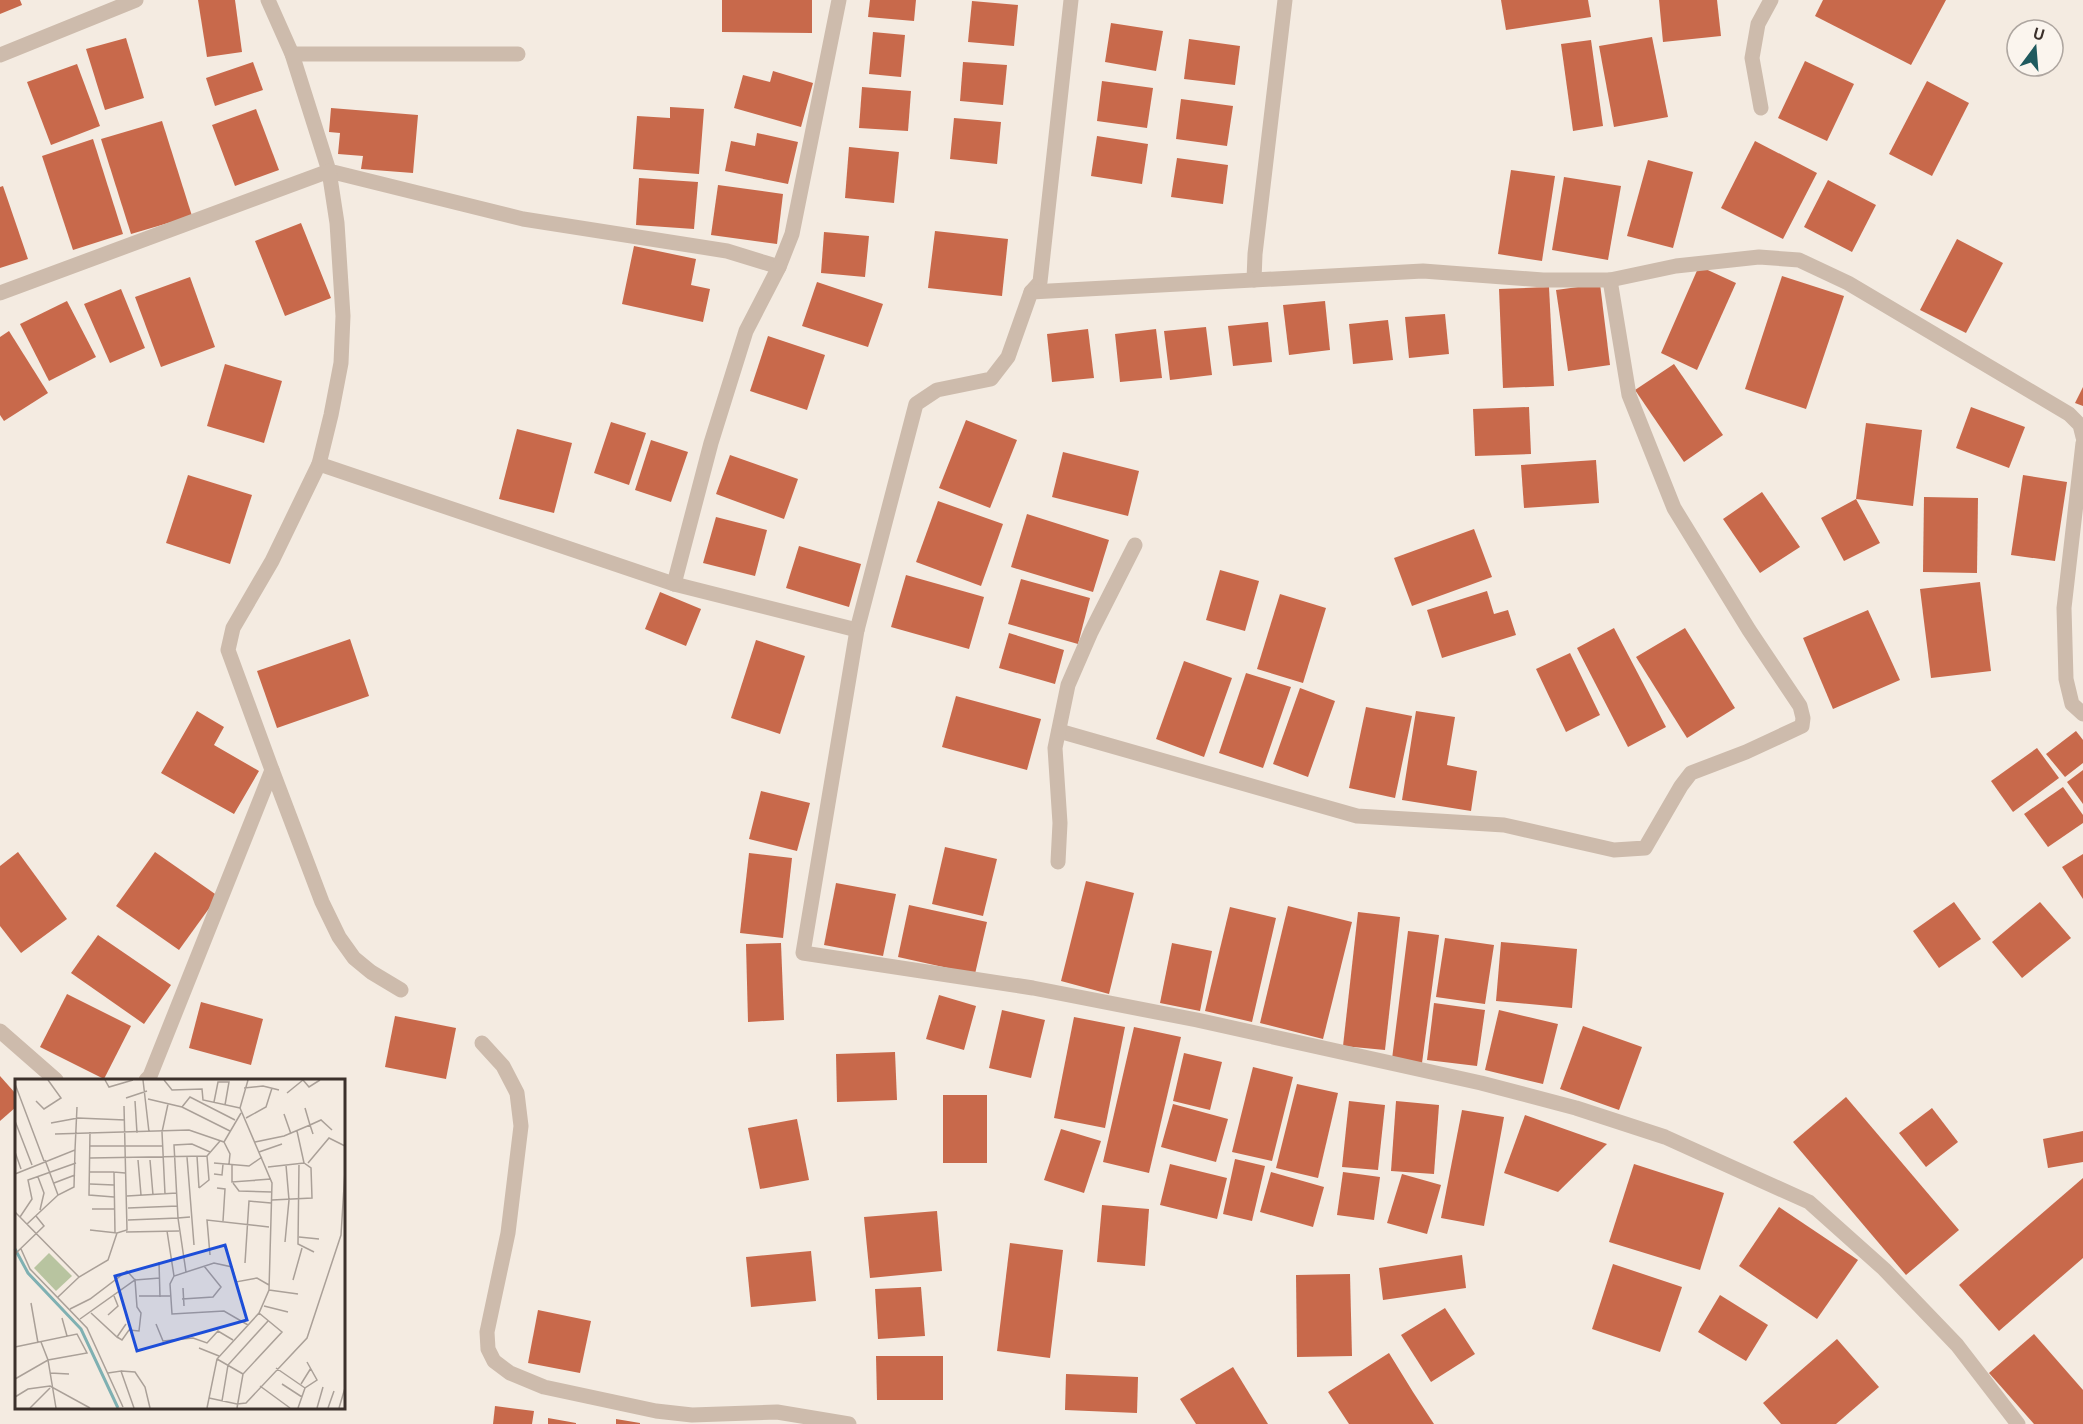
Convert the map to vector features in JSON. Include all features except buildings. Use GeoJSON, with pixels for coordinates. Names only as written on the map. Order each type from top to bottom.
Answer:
{"type":"FeatureCollection","features":[{"type":"Feature","properties":{"kind":"street"},"geometry":{"type":"LineString","coordinates":[[0,55],[136,0]]}},
{"type":"Feature","properties":{"kind":"street"},"geometry":{"type":"LineString","coordinates":[[268,0],[292,54],[329,171],[337,223],[343,316],[341,363],[319,464],[272,561],[233,628],[228,650],[322,902],[339,937],[354,958],[371,972],[401,990]]}},
{"type":"Feature","properties":{"kind":"street"},"geometry":{"type":"LineString","coordinates":[[674,584],[711,443],[746,331],[779,267],[792,234],[839,0]]}},
{"type":"Feature","properties":{"kind":"street"},"geometry":{"type":"LineString","coordinates":[[1071,0],[1040,282],[1031,292],[1008,357],[991,379],[937,390],[916,404],[857,630],[804,953],[1033,988],[1197,1020],[1481,1083],[1576,1108],[1665,1137],[1809,1202],[1884,1269],[1957,1345],[2018,1424]]}},
{"type":"Feature","properties":{"kind":"street"},"geometry":{"type":"LineString","coordinates":[[1254,280],[1255,254],[1285,0]]}},
{"type":"Feature","properties":{"kind":"street"},"geometry":{"type":"LineString","coordinates":[[1761,108],[1752,58],[1758,24],[1771,0]]}},
{"type":"Feature","properties":{"kind":"street"},"geometry":{"type":"LineString","coordinates":[[292,54],[518,54]]}},
{"type":"Feature","properties":{"kind":"street"},"geometry":{"type":"LineString","coordinates":[[0,293],[329,171],[523,219],[727,251],[779,267]]}},
{"type":"Feature","properties":{"kind":"street"},"geometry":{"type":"LineString","coordinates":[[1031,292],[1423,271],[1542,279],[1610,279],[1676,266],[1759,257],[1799,261],[1848,283],[2069,414],[2080,425],[2083,437]]}},
{"type":"Feature","properties":{"kind":"street"},"geometry":{"type":"LineString","coordinates":[[1059,731],[1357,816],[1504,825],[1614,850],[1645,848],[1691,772],[1746,752],[1802,726],[1800,706],[1749,630],[1674,508],[1629,395],[1610,279]]}},
{"type":"Feature","properties":{"kind":"street"},"geometry":{"type":"LineString","coordinates":[[2083,443],[2064,608],[2066,679],[2072,704],[2083,714]]}},
{"type":"Feature","properties":{"kind":"street"},"geometry":{"type":"LineString","coordinates":[[319,464],[674,584],[857,630]]}},
{"type":"Feature","properties":{"kind":"street"},"geometry":{"type":"LineString","coordinates":[[1058,862],[1060,823],[1055,748],[1068,685],[1091,632],[1135,545]]}},
{"type":"Feature","properties":{"kind":"street"},"geometry":{"type":"LineString","coordinates":[[147,1079],[272,770]]}},
{"type":"Feature","properties":{"kind":"street"},"geometry":{"type":"LineString","coordinates":[[0,1031],[55,1079]]}},
{"type":"Feature","properties":{"kind":"street"},"geometry":{"type":"LineString","coordinates":[[482,1043],[503,1066],[517,1093],[521,1126],[508,1233],[487,1332],[488,1349],[494,1360],[510,1373],[544,1386],[656,1411],[692,1414],[777,1412],[849,1424]]}}]}
